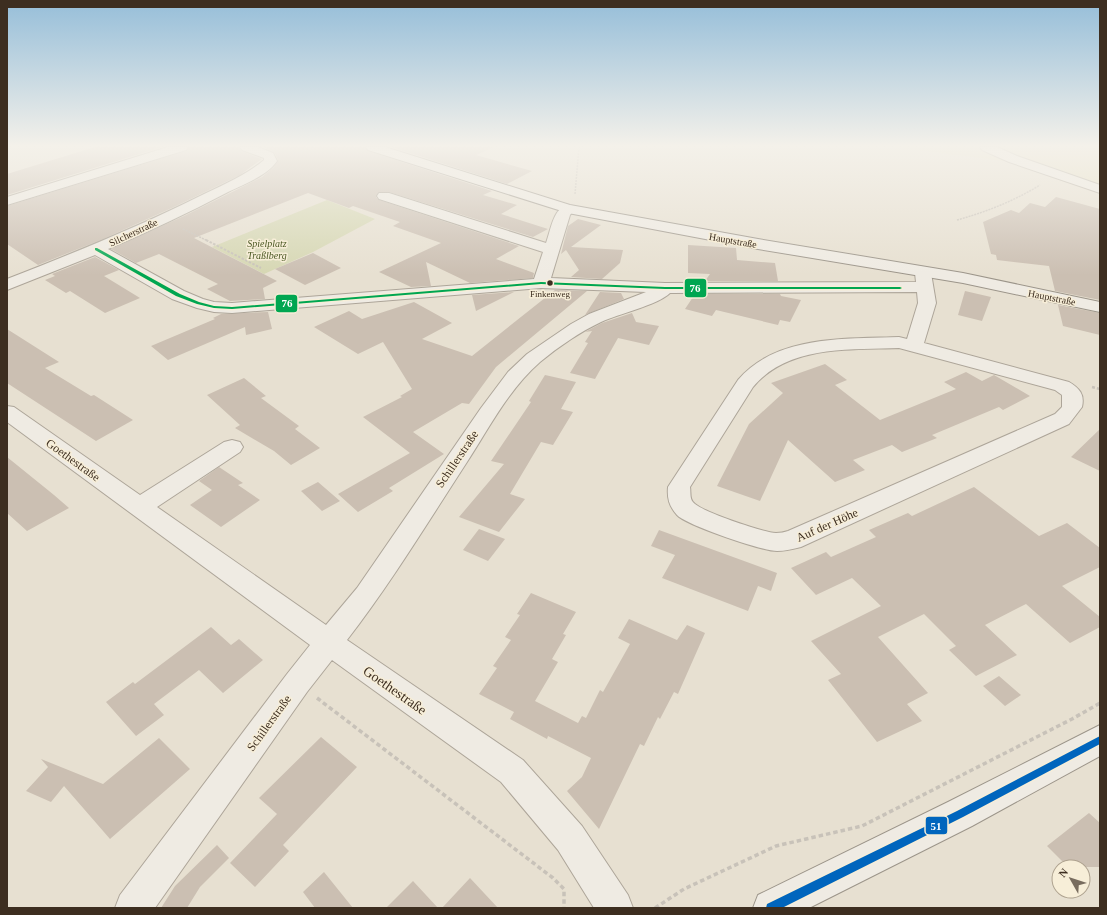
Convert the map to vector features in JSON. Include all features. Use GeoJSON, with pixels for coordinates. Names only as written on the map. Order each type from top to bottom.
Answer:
{"type":"FeatureCollection","features":[{"type":"Feature","properties":{"kind":"street"},"geometry":{"type":"LineString","coordinates":[[7,201],[44,190]]}},
{"type":"Feature","properties":{"kind":"street","name":"Silcherstraße"},"geometry":{"type":"LineString","coordinates":[[7,285],[96,249],[220,190]]}},
{"type":"Feature","properties":{"kind":"street","name":"Hauptstraße"},"geometry":{"type":"LineString","coordinates":[[507,190],[568,209],[758,244],[924,279],[1100,307]]}},
{"type":"Feature","properties":{"kind":"street"},"geometry":{"type":"LineString","coordinates":[[384,196],[540,247],[552,248]]}},
{"type":"Feature","properties":{"kind":"street"},"geometry":{"type":"LineString","coordinates":[[540,283],[563,214],[568,209]]}},
{"type":"Feature","properties":{"kind":"street"},"geometry":{"type":"LineString","coordinates":[[96,249],[178,295],[197,303],[214,307],[232,308],[540,283],[665,288]]}},
{"type":"Feature","properties":{"kind":"street"},"geometry":{"type":"LineString","coordinates":[[914,346],[927,303],[924,279]]}},
{"type":"Feature","properties":{"kind":"street","name":"Schillerstraße"},"geometry":{"type":"LineString","coordinates":[[133,908],[297,683],[366,596],[488,413],[515,376],[534,358],[577,328],[595,318],[660,293],[665,288],[924,279]]}},
{"type":"Feature","properties":{"kind":"street","name":"Auf der Höhe"},"geometry":{"type":"LineString","coordinates":[[899,342],[914,346],[1062,386],[1071,392],[1074,402],[1071,410],[1062,419],[792,540],[776,542],[705,520],[686,510],[678,500],[679,487],[745,384],[759,370],[798,351],[828,346],[899,342]]}},
{"type":"Feature","properties":{"kind":"street","name":"Goethestraße"},"geometry":{"type":"LineString","coordinates":[[7,412],[374,676],[512,771],[570,838],[615,908]]}},
{"type":"Feature","properties":{"kind":"street"},"geometry":{"type":"LineString","coordinates":[[139,507],[232,447]]}},
{"type":"Feature","properties":{"kind":"street"},"geometry":{"type":"LineString","coordinates":[[771,908],[960,814],[1100,740]]}},
{"type":"Feature","properties":{"kind":"path"},"geometry":{"type":"LineString","coordinates":[[568,209],[574,206],[575,190]]}},
{"type":"Feature","properties":{"kind":"path"},"geometry":{"type":"LineString","coordinates":[[957,220],[975,216],[1020,198],[1032,190]]}},
{"type":"Feature","properties":{"kind":"path"},"geometry":{"type":"LineString","coordinates":[[163,218],[261,268]]}},
{"type":"Feature","properties":{"kind":"path"},"geometry":{"type":"LineString","coordinates":[[297,683],[553,878],[564,888],[564,908]]}},
{"type":"Feature","properties":{"kind":"path"},"geometry":{"type":"LineString","coordinates":[[655,908],[684,889],[776,846],[862,826],[1072,719],[1100,703]]}},
{"type":"Feature","properties":{"kind":"green space","name":"Spielplatz Traßlberg"},"geometry":{"type":"Polygon","coordinates":[[[327,200],[375,219],[313,252],[264,274],[212,247],[327,200]]]}},
{"type":"Feature","properties":{"kind":"building"},"geometry":{"type":"Polygon","coordinates":[[[7,190],[24,190],[7,195],[7,190]]]}},
{"type":"Feature","properties":{"kind":"building"},"geometry":{"type":"Polygon","coordinates":[[[60,190],[210,190],[103,239],[38,265],[7,244],[7,206],[60,190]]]}},
{"type":"Feature","properties":{"kind":"building"},"geometry":{"type":"Polygon","coordinates":[[[237,190],[488,190],[492,191],[483,195],[517,205],[501,214],[548,229],[533,237],[389,192],[379,192],[376,197],[379,200],[519,246],[496,259],[534,273],[533,278],[470,283],[426,262],[431,286],[411,287],[379,272],[441,243],[393,226],[400,222],[353,206],[349,208],[308,193],[194,238],[277,281],[263,288],[265,299],[230,301],[207,289],[218,284],[159,254],[136,263],[111,249],[184,216],[237,190]]]}},
{"type":"Feature","properties":{"kind":"building"},"geometry":{"type":"Polygon","coordinates":[[[1056,197],[1100,209],[1100,300],[1055,291],[1049,266],[997,260],[996,255],[991,254],[983,222],[1011,210],[1019,213],[1030,203],[1045,207],[1056,197]]]}},
{"type":"Feature","properties":{"kind":"building"},"geometry":{"type":"Polygon","coordinates":[[[578,219],[601,225],[571,247],[623,250],[620,263],[602,279],[571,277],[579,270],[566,250],[561,254],[568,226],[578,219]]]}},
{"type":"Feature","properties":{"kind":"building"},"geometry":{"type":"Polygon","coordinates":[[[688,245],[736,248],[737,260],[775,263],[778,281],[705,281],[710,274],[688,273],[688,245]]]}},
{"type":"Feature","properties":{"kind":"building"},"geometry":{"type":"Polygon","coordinates":[[[313,253],[341,268],[305,285],[275,269],[313,253]]]}},
{"type":"Feature","properties":{"kind":"building"},"geometry":{"type":"Polygon","coordinates":[[[95,257],[119,270],[104,276],[140,298],[105,313],[70,291],[66,293],[45,280],[55,276],[52,274],[95,257]]]}},
{"type":"Feature","properties":{"kind":"building"},"geometry":{"type":"Polygon","coordinates":[[[555,290],[587,291],[496,367],[469,404],[462,403],[413,432],[444,454],[389,488],[393,491],[358,512],[338,494],[410,453],[363,417],[402,397],[400,396],[412,389],[383,342],[358,354],[314,327],[349,311],[362,319],[414,302],[452,323],[422,339],[472,356],[555,290]]]}},
{"type":"Feature","properties":{"kind":"building"},"geometry":{"type":"Polygon","coordinates":[[[965,291],[991,297],[982,321],[958,315],[965,291]]]}},
{"type":"Feature","properties":{"kind":"building"},"geometry":{"type":"Polygon","coordinates":[[[514,292],[476,311],[472,295],[514,292]]]}},
{"type":"Feature","properties":{"kind":"building"},"geometry":{"type":"Polygon","coordinates":[[[600,292],[621,293],[624,299],[585,315],[600,292]]]}},
{"type":"Feature","properties":{"kind":"building"},"geometry":{"type":"Polygon","coordinates":[[[695,294],[780,294],[781,296],[801,300],[790,322],[780,320],[778,325],[716,310],[712,316],[685,309],[695,294]]]}},
{"type":"Feature","properties":{"kind":"building"},"geometry":{"type":"Polygon","coordinates":[[[1058,305],[1100,313],[1100,335],[1063,326],[1058,305]]]}},
{"type":"Feature","properties":{"kind":"building"},"geometry":{"type":"Polygon","coordinates":[[[268,312],[272,329],[246,335],[245,327],[168,360],[151,346],[215,319],[213,318],[221,314],[268,312]]]}},
{"type":"Feature","properties":{"kind":"building"},"geometry":{"type":"Polygon","coordinates":[[[632,313],[636,322],[659,326],[649,345],[618,338],[595,379],[570,373],[588,343],[585,342],[592,331],[585,332],[602,323],[632,313]]]}},
{"type":"Feature","properties":{"kind":"building"},"geometry":{"type":"Polygon","coordinates":[[[7,329],[59,362],[45,368],[91,396],[94,395],[133,420],[96,441],[7,383],[7,329]]]}},
{"type":"Feature","properties":{"kind":"building"},"geometry":{"type":"Polygon","coordinates":[[[825,364],[847,380],[835,385],[880,420],[956,389],[944,382],[966,372],[982,381],[994,375],[1030,396],[1003,410],[999,407],[932,435],[937,438],[902,452],[892,445],[853,460],[865,470],[835,482],[788,440],[760,501],[717,486],[749,424],[783,393],[771,383],[825,364]]]}},
{"type":"Feature","properties":{"kind":"building"},"geometry":{"type":"Polygon","coordinates":[[[545,375],[576,382],[561,409],[573,412],[553,445],[541,442],[510,494],[525,499],[499,532],[459,517],[504,464],[491,461],[531,402],[529,401],[545,375]]]}},
{"type":"Feature","properties":{"kind":"building"},"geometry":{"type":"Polygon","coordinates":[[[244,378],[266,396],[261,398],[299,426],[295,429],[320,448],[291,465],[274,451],[235,428],[240,425],[207,395],[244,378]]]}},
{"type":"Feature","properties":{"kind":"building"},"geometry":{"type":"Polygon","coordinates":[[[1100,429],[1100,471],[1071,457],[1100,429]]]}},
{"type":"Feature","properties":{"kind":"building"},"geometry":{"type":"Polygon","coordinates":[[[7,457],[69,508],[27,531],[7,513],[7,457]]]}},
{"type":"Feature","properties":{"kind":"building"},"geometry":{"type":"Polygon","coordinates":[[[219,467],[243,483],[238,485],[260,500],[221,527],[190,505],[212,490],[199,481],[219,467]]]}},
{"type":"Feature","properties":{"kind":"building"},"geometry":{"type":"Polygon","coordinates":[[[318,482],[340,501],[322,511],[301,491],[318,482]]]}},
{"type":"Feature","properties":{"kind":"building"},"geometry":{"type":"Polygon","coordinates":[[[974,487],[1039,536],[1067,523],[1100,548],[1100,567],[1062,586],[1100,617],[1100,627],[1070,643],[1026,604],[985,625],[1017,655],[976,676],[949,650],[956,646],[924,614],[878,637],[928,693],[907,704],[922,721],[877,742],[828,680],[841,674],[811,641],[881,606],[852,578],[816,595],[791,568],[826,552],[831,557],[876,537],[869,530],[908,513],[912,516],[974,487]]]}},
{"type":"Feature","properties":{"kind":"building"},"geometry":{"type":"Polygon","coordinates":[[[479,529],[505,539],[488,561],[463,550],[479,529]]]}},
{"type":"Feature","properties":{"kind":"building"},"geometry":{"type":"Polygon","coordinates":[[[659,530],[777,573],[771,591],[758,586],[748,611],[662,578],[675,555],[651,546],[659,530]]]}},
{"type":"Feature","properties":{"kind":"building"},"geometry":{"type":"Polygon","coordinates":[[[531,593],[576,612],[563,634],[566,635],[552,659],[558,662],[535,701],[578,723],[582,716],[586,718],[600,690],[603,692],[630,644],[618,638],[629,619],[677,640],[687,625],[705,633],[678,694],[674,692],[660,719],[658,717],[644,746],[640,744],[599,829],[567,791],[582,777],[591,758],[548,736],[547,739],[510,719],[514,712],[479,694],[497,668],[493,666],[511,640],[505,637],[520,615],[517,614],[531,593]]]}},
{"type":"Feature","properties":{"kind":"building"},"geometry":{"type":"Polygon","coordinates":[[[211,627],[231,645],[239,639],[263,660],[223,693],[199,670],[154,704],[164,715],[136,736],[106,702],[133,682],[135,684],[211,627]]]}},
{"type":"Feature","properties":{"kind":"building"},"geometry":{"type":"Polygon","coordinates":[[[999,676],[1021,695],[1005,706],[983,686],[999,676]]]}},
{"type":"Feature","properties":{"kind":"building"},"geometry":{"type":"Polygon","coordinates":[[[321,737],[357,767],[283,845],[289,851],[255,887],[230,863],[277,814],[259,798],[321,737]]]}},
{"type":"Feature","properties":{"kind":"building"},"geometry":{"type":"Polygon","coordinates":[[[159,738],[190,769],[110,839],[64,786],[51,802],[26,791],[48,767],[41,759],[103,784],[159,738]]]}},
{"type":"Feature","properties":{"kind":"building"},"geometry":{"type":"Polygon","coordinates":[[[1089,813],[1100,823],[1100,867],[1091,867],[1091,859],[1060,859],[1047,846],[1089,813]]]}},
{"type":"Feature","properties":{"kind":"building"},"geometry":{"type":"Polygon","coordinates":[[[217,845],[229,858],[200,887],[187,908],[161,908],[175,886],[217,845]]]}},
{"type":"Feature","properties":{"kind":"building"},"geometry":{"type":"Polygon","coordinates":[[[324,872],[353,908],[315,908],[303,892],[324,872]]]}},
{"type":"Feature","properties":{"kind":"building"},"geometry":{"type":"Polygon","coordinates":[[[470,878],[498,908],[442,908],[470,878]]]}},
{"type":"Feature","properties":{"kind":"building"},"geometry":{"type":"Polygon","coordinates":[[[413,881],[438,908],[386,908],[413,881]]]}},
{"type":"Feature","properties":{"kind":"transit line","name":"76"},"geometry":{"type":"LineString","coordinates":[[96,249],[178,295],[197,303],[214,307],[232,308],[541,283],[665,288],[900,288]]}},
{"type":"Feature","properties":{"kind":"transit line","name":"51"},"geometry":{"type":"LineString","coordinates":[[771,908],[960,814],[1100,740]]}},
{"type":"Feature","properties":{"kind":"place","name":"Finkenweg"},"geometry":{"type":"Point","coordinates":[550,283]}}]}
